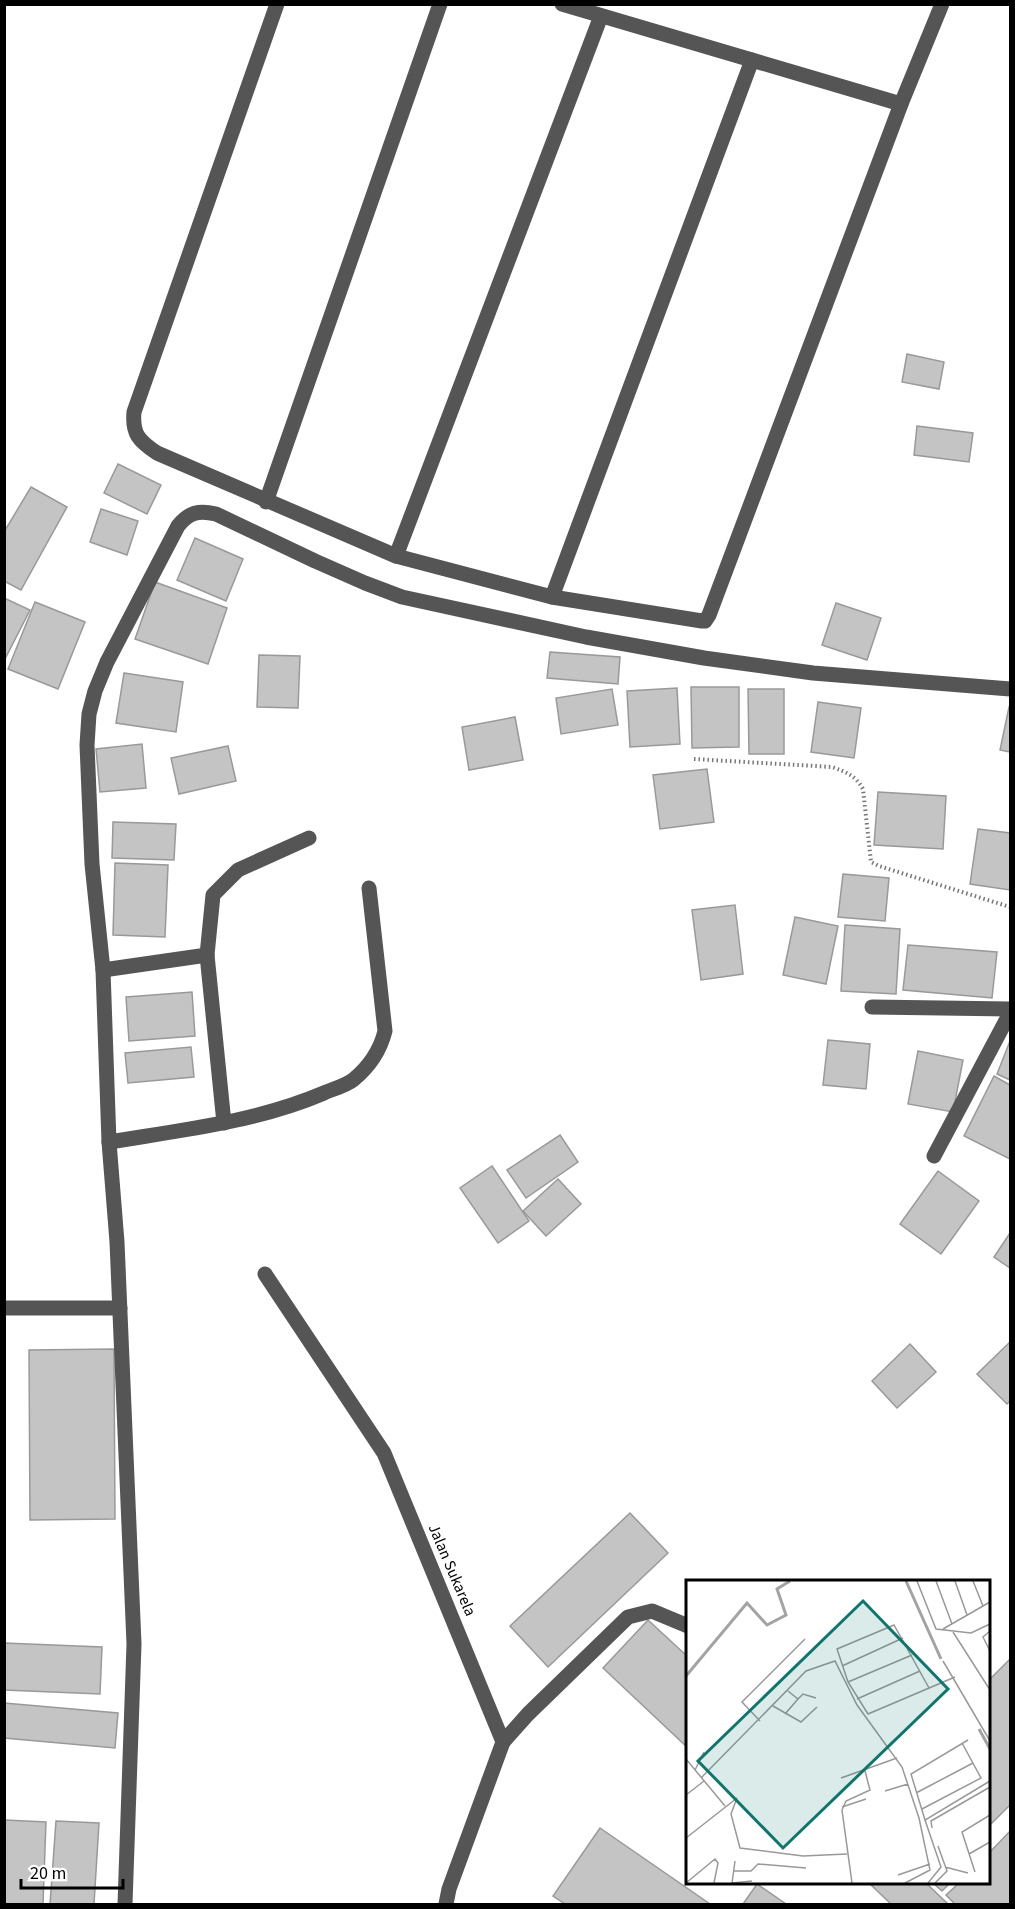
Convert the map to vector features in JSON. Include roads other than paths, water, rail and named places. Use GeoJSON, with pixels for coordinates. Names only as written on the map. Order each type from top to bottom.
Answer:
{"type":"FeatureCollection","features":[{"type":"Feature","properties":{"kind":"street"},"geometry":{"type":"LineString","coordinates":[[277,4],[134,412],[133,424],[138,437],[157,453],[266,502],[396,556],[552,597],[702,621],[707,619],[901,104],[942,4]]}},
{"type":"Feature","properties":{"kind":"street"},"geometry":{"type":"LineString","coordinates":[[266,502],[440,4]]}},
{"type":"Feature","properties":{"kind":"street"},"geometry":{"type":"LineString","coordinates":[[562,4],[901,104]]}},
{"type":"Feature","properties":{"kind":"street"},"geometry":{"type":"LineString","coordinates":[[396,556],[601,16]]}},
{"type":"Feature","properties":{"kind":"street"},"geometry":{"type":"LineString","coordinates":[[552,597],[752,60]]}},
{"type":"Feature","properties":{"kind":"street"},"geometry":{"type":"LineString","coordinates":[[125,1905],[134,1644],[103,970],[92,864],[87,755],[89,714],[95,691],[107,662],[177,526],[190,514],[196,512],[216,514],[325,566],[402,597],[586,637],[813,674],[1011,689]]}},
{"type":"Feature","properties":{"kind":"street"},"geometry":{"type":"LineString","coordinates":[[224,1123],[207,955],[213,895],[238,870],[309,838]]}},
{"type":"Feature","properties":{"kind":"street"},"geometry":{"type":"LineString","coordinates":[[110,1142],[224,1123],[299,1103],[351,1081],[366,1068],[376,1055],[385,1031],[369,888]]}},
{"type":"Feature","properties":{"kind":"street"},"geometry":{"type":"LineString","coordinates":[[103,970],[207,955]]}},
{"type":"Feature","properties":{"kind":"street"},"geometry":{"type":"LineString","coordinates":[[872,1007],[1011,1011],[934,1156]]}},
{"type":"Feature","properties":{"kind":"street","name":"Jalan Sukarela"},"geometry":{"type":"LineString","coordinates":[[265,1274],[384,1453],[502,1742]]}},
{"type":"Feature","properties":{"kind":"street"},"geometry":{"type":"LineString","coordinates":[[4,1308],[120,1308]]}},
{"type":"Feature","properties":{"kind":"street"},"geometry":{"type":"LineString","coordinates":[[455,1905],[448,1897],[502,1742],[628,1617],[652,1611],[686,1625]]}}]}
